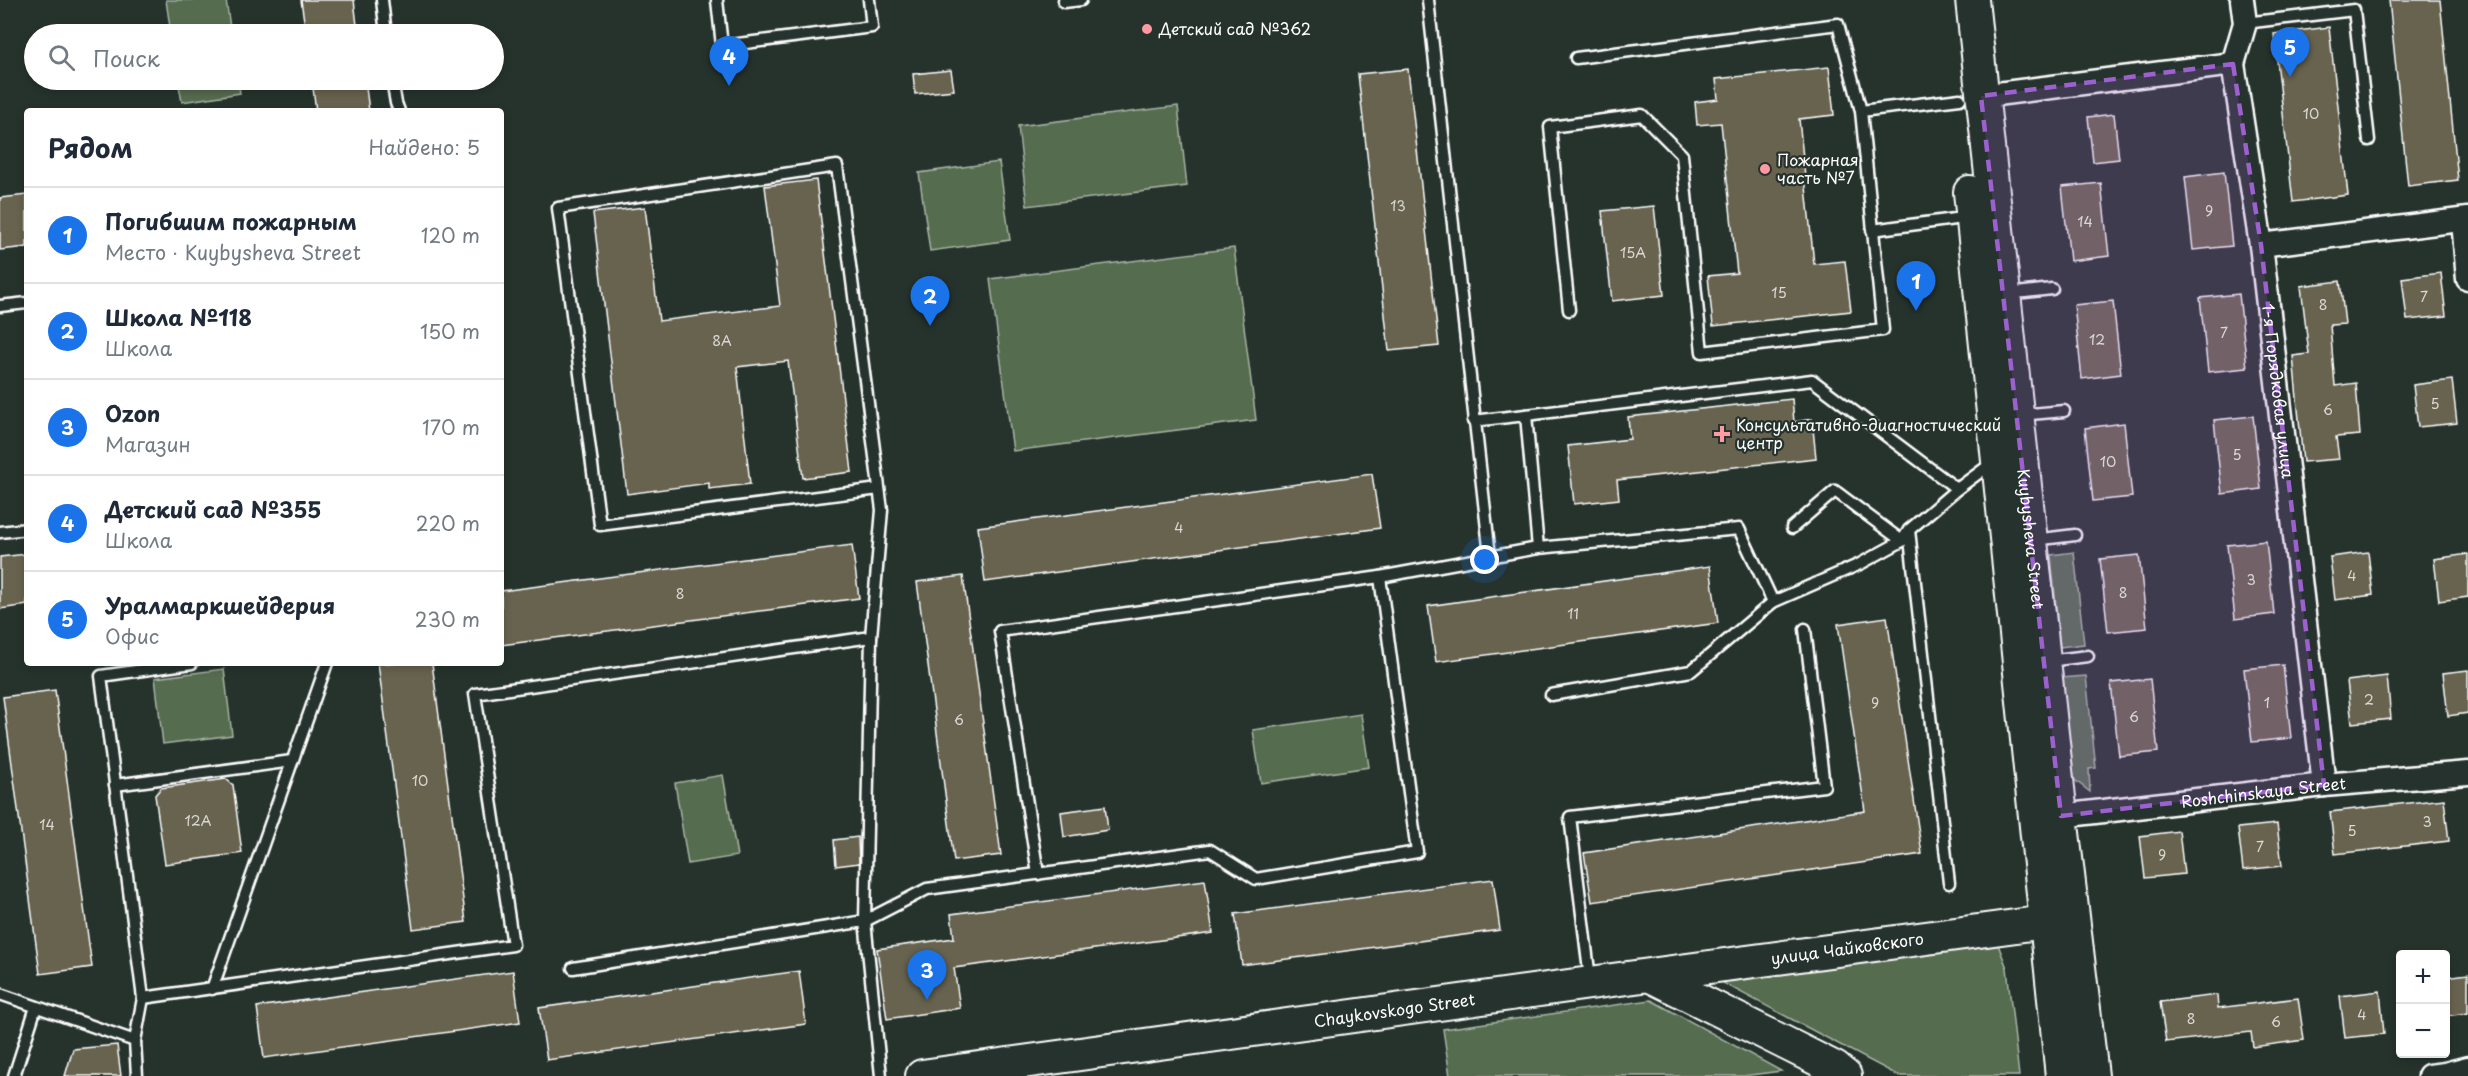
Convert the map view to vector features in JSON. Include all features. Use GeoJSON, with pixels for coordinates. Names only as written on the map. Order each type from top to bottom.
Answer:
{"type":"FeatureCollection","features":[{"type":"Feature","properties":{"kind":"main road","name":"Kuybysheva Street"},"geometry":{"type":"LineString","coordinates":[[1950,0],[1971,97],[2003,294],[2092,1076]]}},
{"type":"Feature","properties":{"kind":"main road","name":"Kuybysheva Street"},"geometry":{"type":"LineString","coordinates":[[1972,0],[1973,216],[2062,1076]]}},
{"type":"Feature","properties":{"kind":"main road","name":"улица Чайковского"},"geometry":{"type":"LineString","coordinates":[[1652,976],[2045,922]]}},
{"type":"Feature","properties":{"kind":"main road","name":"Chaykovskogo Street"},"geometry":{"type":"LineString","coordinates":[[922,1076],[1652,976]]}},
{"type":"Feature","properties":{"kind":"main road"},"geometry":{"type":"LineString","coordinates":[[1652,976],[1835,1068],[1845,1076]]}},
{"type":"Feature","properties":{"kind":"street","name":"1-я Порядковая улица"},"geometry":{"type":"LineString","coordinates":[[2242,0],[2245,23],[2233,64],[2261,245],[2324,784]]}},
{"type":"Feature","properties":{"kind":"street"},"geometry":{"type":"LineString","coordinates":[[1971,97],[2233,64]]}},
{"type":"Feature","properties":{"kind":"street"},"geometry":{"type":"LineString","coordinates":[[2261,245],[2466,219],[2468,279]]}},
{"type":"Feature","properties":{"kind":"street","name":"Roshchinskaya Street"},"geometry":{"type":"LineString","coordinates":[[2061,816],[2324,784],[2468,773]]}},
{"type":"Feature","properties":{"kind":"street"},"geometry":{"type":"LineString","coordinates":[[2429,1076],[2468,1068]]}},
{"type":"Feature","properties":{"kind":"lane"},"geometry":{"type":"LineString","coordinates":[[382,0],[385,24]]}},
{"type":"Feature","properties":{"kind":"lane"},"geometry":{"type":"LineString","coordinates":[[717,0],[722,46],[872,27],[869,0]]}},
{"type":"Feature","properties":{"kind":"lane"},"geometry":{"type":"LineString","coordinates":[[1064,0],[1064,2],[1081,0]]}},
{"type":"Feature","properties":{"kind":"lane"},"geometry":{"type":"LineString","coordinates":[[1428,0],[1473,421],[1490,556]]}},
{"type":"Feature","properties":{"kind":"lane"},"geometry":{"type":"LineString","coordinates":[[2245,23],[2354,10],[2369,140]]}},
{"type":"Feature","properties":{"kind":"lane"},"geometry":{"type":"LineString","coordinates":[[1569,310],[1550,127],[1642,115],[1682,155],[1701,352],[1883,330],[1861,111],[1838,24],[1576,58]]}},
{"type":"Feature","properties":{"kind":"lane"},"geometry":{"type":"LineString","coordinates":[[394,90],[398,108]]}},
{"type":"Feature","properties":{"kind":"lane"},"geometry":{"type":"LineString","coordinates":[[1861,111],[1971,97]]}},
{"type":"Feature","properties":{"kind":"lane"},"geometry":{"type":"LineString","coordinates":[[879,489],[600,525],[558,208],[837,166],[882,510],[871,637],[865,921],[881,1076]]}},
{"type":"Feature","properties":{"kind":"lane"},"geometry":{"type":"LineString","coordinates":[[1872,230],[1973,216]]}},
{"type":"Feature","properties":{"kind":"lane"},"geometry":{"type":"LineString","coordinates":[[2003,294],[2052,289]]}},
{"type":"Feature","properties":{"kind":"lane"},"geometry":{"type":"LineString","coordinates":[[0,306],[24,303]]}},
{"type":"Feature","properties":{"kind":"lane"},"geometry":{"type":"LineString","coordinates":[[1473,421],[1812,380],[1957,489]]}},
{"type":"Feature","properties":{"kind":"lane"},"geometry":{"type":"LineString","coordinates":[[2017,416],[2064,411]]}},
{"type":"Feature","properties":{"kind":"lane"},"geometry":{"type":"LineString","coordinates":[[1526,415],[1538,548]]}},
{"type":"Feature","properties":{"kind":"lane"},"geometry":{"type":"LineString","coordinates":[[1551,695],[1691,671],[1773,603],[1860,564],[1902,541],[1909,530],[1957,489],[1998,459]]}},
{"type":"Feature","properties":{"kind":"lane"},"geometry":{"type":"LineString","coordinates":[[1792,528],[1834,491],[1902,541]]}},
{"type":"Feature","properties":{"kind":"lane"},"geometry":{"type":"LineString","coordinates":[[0,532],[24,529]]}},
{"type":"Feature","properties":{"kind":"lane"},"geometry":{"type":"LineString","coordinates":[[1038,874],[1000,631],[1380,577],[1538,548],[1738,529],[1773,603]]}},
{"type":"Feature","properties":{"kind":"lane"},"geometry":{"type":"LineString","coordinates":[[1909,530],[1949,883]]}},
{"type":"Feature","properties":{"kind":"lane"},"geometry":{"type":"LineString","coordinates":[[2030,540],[2075,535]]}},
{"type":"Feature","properties":{"kind":"lane"},"geometry":{"type":"LineString","coordinates":[[573,968],[865,921],[927,889],[1210,850],[1256,879],[1417,852],[1380,577]]}},
{"type":"Feature","properties":{"kind":"lane"},"geometry":{"type":"LineString","coordinates":[[1590,983],[1570,817],[1824,786],[1805,629]]}},
{"type":"Feature","properties":{"kind":"lane"},"geometry":{"type":"LineString","coordinates":[[143,998],[513,945],[475,694],[871,637]]}},
{"type":"Feature","properties":{"kind":"lane"},"geometry":{"type":"LineString","coordinates":[[2044,661],[2088,656]]}},
{"type":"Feature","properties":{"kind":"lane"},"geometry":{"type":"LineString","coordinates":[[135,666],[102,676],[143,998],[135,1041],[137,1076]]}},
{"type":"Feature","properties":{"kind":"lane"},"geometry":{"type":"LineString","coordinates":[[212,989],[326,666]]}},
{"type":"Feature","properties":{"kind":"lane"},"geometry":{"type":"LineString","coordinates":[[115,785],[292,761]]}},
{"type":"Feature","properties":{"kind":"lane"},"geometry":{"type":"LineString","coordinates":[[0,994],[135,1041]]}},
{"type":"Feature","properties":{"kind":"lane"},"geometry":{"type":"LineString","coordinates":[[14,1076],[36,1007]]}},
{"type":"Feature","properties":{"kind":"highlighted area"},"geometry":{"type":"Polygon","coordinates":[[[2233,64],[2261,245],[2324,785],[2061,816],[1981,96],[2233,64]]]}},
{"type":"Feature","properties":{"kind":"green space"},"geometry":{"type":"Polygon","coordinates":[[[166,0],[226,0],[230,24],[170,24],[166,0]]]}},
{"type":"Feature","properties":{"kind":"green space"},"geometry":{"type":"Polygon","coordinates":[[[180,90],[240,90],[240,93],[182,102],[180,90]]]}},
{"type":"Feature","properties":{"kind":"green space"},"geometry":{"type":"Polygon","coordinates":[[[1178,106],[1187,186],[1027,206],[1018,126],[1178,106]]]}},
{"type":"Feature","properties":{"kind":"green space"},"geometry":{"type":"Polygon","coordinates":[[[999,162],[1010,240],[930,251],[919,173],[999,162]]]}},
{"type":"Feature","properties":{"kind":"green space"},"geometry":{"type":"Polygon","coordinates":[[[1234,248],[1256,420],[1013,451],[990,279],[1234,248]]]}},
{"type":"Feature","properties":{"kind":"green space"},"geometry":{"type":"Polygon","coordinates":[[[2074,552],[2084,644],[2060,647],[2051,555],[2074,552]]]}},
{"type":"Feature","properties":{"kind":"green space"},"geometry":{"type":"Polygon","coordinates":[[[224,669],[232,735],[163,744],[155,678],[224,669]]]}},
{"type":"Feature","properties":{"kind":"green space"},"geometry":{"type":"Polygon","coordinates":[[[2086,676],[2096,768],[2089,769],[2090,792],[2071,777],[2060,678],[2086,676]]]}},
{"type":"Feature","properties":{"kind":"green space"},"geometry":{"type":"Polygon","coordinates":[[[1361,714],[1369,767],[1261,783],[1253,730],[1361,714]]]}},
{"type":"Feature","properties":{"kind":"green space"},"geometry":{"type":"Polygon","coordinates":[[[723,775],[737,856],[688,864],[675,783],[723,775]]]}},
{"type":"Feature","properties":{"kind":"green space"},"geometry":{"type":"Polygon","coordinates":[[[1997,942],[2007,968],[2019,1076],[1899,1076],[1708,975],[1997,942]]]}},
{"type":"Feature","properties":{"kind":"green space"},"geometry":{"type":"Polygon","coordinates":[[[1651,1000],[1781,1071],[1743,1076],[1450,1076],[1443,1029],[1651,1000]]]}},
{"type":"Feature","properties":{"kind":"building"},"geometry":{"type":"Polygon","coordinates":[[[301,0],[354,0],[357,24],[305,24],[301,0]]]}},
{"type":"Feature","properties":{"kind":"building"},"geometry":{"type":"Polygon","coordinates":[[[2389,0],[2440,0],[2458,180],[2408,186],[2389,0]]]}},
{"type":"Feature","properties":{"kind":"building"},"geometry":{"type":"Polygon","coordinates":[[[2329,27],[2348,195],[2293,202],[2274,34],[2329,27]]]}},
{"type":"Feature","properties":{"kind":"building"},"geometry":{"type":"Polygon","coordinates":[[[1829,67],[1834,115],[1799,119],[1814,264],[1845,261],[1851,311],[1713,326],[1708,276],[1737,273],[1721,123],[1697,125],[1695,102],[1718,99],[1716,79],[1829,67]]]}},
{"type":"Feature","properties":{"kind":"building"},"geometry":{"type":"Polygon","coordinates":[[[1408,69],[1439,346],[1389,351],[1358,74],[1408,69]]]}},
{"type":"Feature","properties":{"kind":"building"},"geometry":{"type":"Polygon","coordinates":[[[951,70],[954,90],[915,94],[913,74],[951,70]]]}},
{"type":"Feature","properties":{"kind":"building"},"geometry":{"type":"Polygon","coordinates":[[[313,90],[366,90],[369,108],[316,108],[313,90]]]}},
{"type":"Feature","properties":{"kind":"building"},"geometry":{"type":"Polygon","coordinates":[[[2114,114],[2119,159],[2093,162],[2088,117],[2114,114]]]}},
{"type":"Feature","properties":{"kind":"building"},"geometry":{"type":"Polygon","coordinates":[[[2224,172],[2232,246],[2193,250],[2185,177],[2224,172]]]}},
{"type":"Feature","properties":{"kind":"building"},"geometry":{"type":"Polygon","coordinates":[[[816,180],[852,472],[803,478],[788,361],[737,367],[750,484],[709,489],[709,483],[627,494],[593,213],[645,207],[659,321],[780,306],[765,186],[816,180]]]}},
{"type":"Feature","properties":{"kind":"building"},"geometry":{"type":"Polygon","coordinates":[[[2101,183],[2109,256],[2070,261],[2062,187],[2101,183]]]}},
{"type":"Feature","properties":{"kind":"building"},"geometry":{"type":"Polygon","coordinates":[[[24,195],[24,247],[0,250],[0,198],[24,195]]]}},
{"type":"Feature","properties":{"kind":"building"},"geometry":{"type":"Polygon","coordinates":[[[1654,206],[1664,295],[1612,301],[1602,211],[1654,206]]]}},
{"type":"Feature","properties":{"kind":"building"},"geometry":{"type":"Polygon","coordinates":[[[2441,273],[2446,316],[2407,320],[2402,278],[2441,273]]]}},
{"type":"Feature","properties":{"kind":"building"},"geometry":{"type":"Polygon","coordinates":[[[2340,281],[2345,324],[2330,325],[2335,386],[2356,383],[2360,435],[2336,437],[2339,459],[2303,462],[2293,356],[2309,354],[2301,286],[2340,281]]]}},
{"type":"Feature","properties":{"kind":"building"},"geometry":{"type":"Polygon","coordinates":[[[2239,294],[2247,368],[2208,372],[2200,298],[2239,294]]]}},
{"type":"Feature","properties":{"kind":"building"},"geometry":{"type":"Polygon","coordinates":[[[2113,301],[2121,374],[2082,379],[2074,305],[2113,301]]]}},
{"type":"Feature","properties":{"kind":"building"},"geometry":{"type":"Polygon","coordinates":[[[2452,380],[2457,423],[2418,427],[2413,385],[2452,380]]]}},
{"type":"Feature","properties":{"kind":"building"},"geometry":{"type":"Polygon","coordinates":[[[1792,399],[1794,422],[1812,419],[1816,458],[1617,480],[1619,499],[1574,504],[1568,446],[1630,439],[1628,417],[1792,399]]]}},
{"type":"Feature","properties":{"kind":"building"},"geometry":{"type":"Polygon","coordinates":[[[2253,416],[2261,489],[2222,494],[2214,420],[2253,416]]]}},
{"type":"Feature","properties":{"kind":"building"},"geometry":{"type":"Polygon","coordinates":[[[2124,423],[2132,497],[2093,501],[2085,428],[2124,423]]]}},
{"type":"Feature","properties":{"kind":"building"},"geometry":{"type":"Polygon","coordinates":[[[1372,474],[1380,528],[985,582],[978,527],[1372,474]]]}},
{"type":"Feature","properties":{"kind":"building"},"geometry":{"type":"Polygon","coordinates":[[[2266,541],[2274,614],[2235,619],[2227,545],[2266,541]]]}},
{"type":"Feature","properties":{"kind":"building"},"geometry":{"type":"Polygon","coordinates":[[[852,545],[859,598],[504,645],[504,591],[852,545]]]}},
{"type":"Feature","properties":{"kind":"building"},"geometry":{"type":"Polygon","coordinates":[[[2368,552],[2373,595],[2335,600],[2330,557],[2368,552]]]}},
{"type":"Feature","properties":{"kind":"building"},"geometry":{"type":"Polygon","coordinates":[[[24,554],[24,605],[0,609],[0,557],[24,554]]]}},
{"type":"Feature","properties":{"kind":"building"},"geometry":{"type":"Polygon","coordinates":[[[2468,554],[2468,597],[2439,601],[2434,559],[2468,554]]]}},
{"type":"Feature","properties":{"kind":"building"},"geometry":{"type":"Polygon","coordinates":[[[2139,555],[2147,628],[2108,632],[2100,559],[2139,555]]]}},
{"type":"Feature","properties":{"kind":"building"},"geometry":{"type":"Polygon","coordinates":[[[1710,566],[1718,623],[1436,662],[1428,606],[1710,566]]]}},
{"type":"Feature","properties":{"kind":"building"},"geometry":{"type":"Polygon","coordinates":[[[963,576],[1001,855],[954,861],[917,582],[963,576]]]}},
{"type":"Feature","properties":{"kind":"building"},"geometry":{"type":"Polygon","coordinates":[[[1887,617],[1922,854],[1592,902],[1584,853],[1865,811],[1838,624],[1887,617]]]}},
{"type":"Feature","properties":{"kind":"building"},"geometry":{"type":"Polygon","coordinates":[[[2283,665],[2291,738],[2252,742],[2244,669],[2283,665]]]}},
{"type":"Feature","properties":{"kind":"building"},"geometry":{"type":"Polygon","coordinates":[[[378,666],[432,666],[466,922],[413,929],[378,666]]]}},
{"type":"Feature","properties":{"kind":"building"},"geometry":{"type":"Polygon","coordinates":[[[2468,670],[2468,713],[2448,716],[2443,673],[2468,670]]]}},
{"type":"Feature","properties":{"kind":"building"},"geometry":{"type":"Polygon","coordinates":[[[2387,676],[2391,719],[2352,723],[2347,681],[2387,676]]]}},
{"type":"Feature","properties":{"kind":"building"},"geometry":{"type":"Polygon","coordinates":[[[2150,679],[2158,752],[2119,756],[2111,683],[2150,679]]]}},
{"type":"Feature","properties":{"kind":"building"},"geometry":{"type":"Polygon","coordinates":[[[55,690],[92,967],[40,974],[3,697],[55,690]]]}},
{"type":"Feature","properties":{"kind":"building"},"geometry":{"type":"Polygon","coordinates":[[[226,779],[233,785],[242,853],[165,864],[155,795],[161,788],[226,779]]]}},
{"type":"Feature","properties":{"kind":"building"},"geometry":{"type":"Polygon","coordinates":[[[2444,799],[2449,841],[2335,854],[2330,812],[2444,799]]]}},
{"type":"Feature","properties":{"kind":"building"},"geometry":{"type":"Polygon","coordinates":[[[1105,806],[1108,830],[1064,837],[1061,812],[1105,806]]]}},
{"type":"Feature","properties":{"kind":"building"},"geometry":{"type":"Polygon","coordinates":[[[2277,824],[2282,866],[2243,870],[2238,828],[2277,824]]]}},
{"type":"Feature","properties":{"kind":"building"},"geometry":{"type":"Polygon","coordinates":[[[2179,831],[2184,874],[2145,878],[2140,836],[2179,831]]]}},
{"type":"Feature","properties":{"kind":"building"},"geometry":{"type":"Polygon","coordinates":[[[858,837],[859,863],[836,866],[834,840],[858,837]]]}},
{"type":"Feature","properties":{"kind":"building"},"geometry":{"type":"Polygon","coordinates":[[[1493,879],[1500,930],[1242,965],[1235,914],[1493,879]]]}},
{"type":"Feature","properties":{"kind":"building"},"geometry":{"type":"Polygon","coordinates":[[[1205,880],[1213,933],[954,968],[960,1008],[887,1019],[877,949],[954,938],[951,914],[1205,880]]]}},
{"type":"Feature","properties":{"kind":"building"},"geometry":{"type":"Polygon","coordinates":[[[513,971],[520,1022],[264,1058],[257,1007],[513,971]]]}},
{"type":"Feature","properties":{"kind":"building"},"geometry":{"type":"Polygon","coordinates":[[[799,971],[806,1024],[547,1060],[539,1008],[799,971]]]}},
{"type":"Feature","properties":{"kind":"building"},"geometry":{"type":"Polygon","coordinates":[[[2468,974],[2468,1013],[2450,1015],[2450,976],[2468,974]]]}},
{"type":"Feature","properties":{"kind":"building"},"geometry":{"type":"Polygon","coordinates":[[[2380,991],[2384,1034],[2345,1038],[2340,996],[2380,991]]]}},
{"type":"Feature","properties":{"kind":"building"},"geometry":{"type":"Polygon","coordinates":[[[2217,995],[2218,1008],[2298,998],[2304,1040],[2253,1047],[2251,1032],[2166,1042],[2160,1002],[2217,995]]]}},
{"type":"Feature","properties":{"kind":"building"},"geometry":{"type":"Polygon","coordinates":[[[117,1045],[121,1076],[65,1076],[73,1049],[117,1045]]]}},
{"type":"Feature","properties":{"kind":"place","name":"Детский сад №362"},"geometry":{"type":"Point","coordinates":[1147,29]}},
{"type":"Feature","properties":{"kind":"place","name":"Уралмаркшейдерия"},"geometry":{"type":"Point","coordinates":[2290,77]}},
{"type":"Feature","properties":{"kind":"place","name":"Детский сад №355"},"geometry":{"type":"Point","coordinates":[729,86]}},
{"type":"Feature","properties":{"kind":"place","name":"Пожарная часть №7"},"geometry":{"type":"Point","coordinates":[1765,169]}},
{"type":"Feature","properties":{"kind":"place","name":"Погибшим пожарным"},"geometry":{"type":"Point","coordinates":[1916,311]}},
{"type":"Feature","properties":{"kind":"place","name":"Школа №118"},"geometry":{"type":"Point","coordinates":[930,326]}},
{"type":"Feature","properties":{"kind":"place","name":"Консультативно-диагностический центр"},"geometry":{"type":"Point","coordinates":[1722,434]}},
{"type":"Feature","properties":{"kind":"place","name":"Ozon"},"geometry":{"type":"Point","coordinates":[927,1000]}}]}
